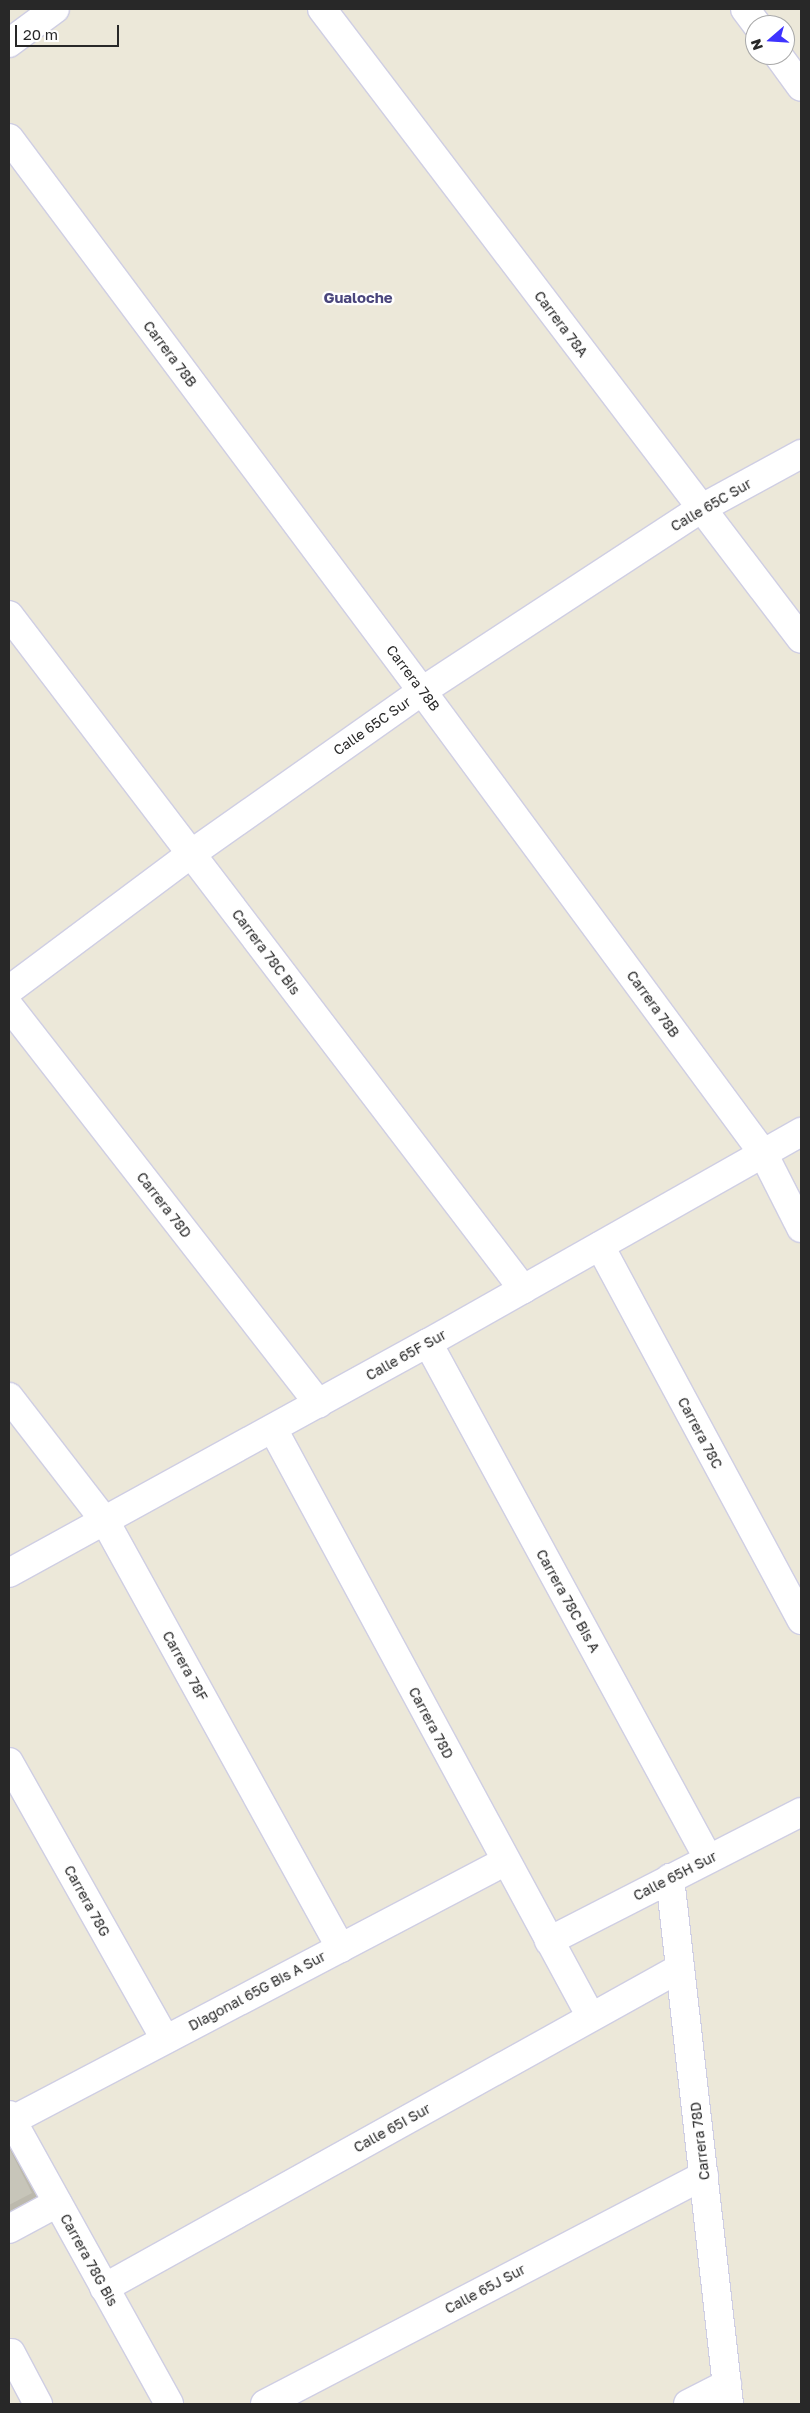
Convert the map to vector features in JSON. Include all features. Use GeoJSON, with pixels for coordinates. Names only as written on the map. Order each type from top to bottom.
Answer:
{"type":"FeatureCollection","features":[{"type":"Feature","properties":{"kind":"street"},"geometry":{"type":"LineString","coordinates":[[9,43],[55,9]]}},
{"type":"Feature","properties":{"kind":"street","name":"Carrera 78A"},"geometry":{"type":"LineString","coordinates":[[322,9],[801,639]]}},
{"type":"Feature","properties":{"kind":"street"},"geometry":{"type":"LineString","coordinates":[[785,65],[801,87]]}},
{"type":"Feature","properties":{"kind":"street","name":"Carrera 78B"},"geometry":{"type":"LineString","coordinates":[[9,138],[422,691],[763,1153],[801,1228]]}},
{"type":"Feature","properties":{"kind":"street","name":"Calle 65C Sur"},"geometry":{"type":"LineString","coordinates":[[9,990],[191,854],[422,691],[702,508],[801,454]]}},
{"type":"Feature","properties":{"kind":"street","name":"Carrera 78C Bis"},"geometry":{"type":"LineString","coordinates":[[9,615],[524,1289]]}},
{"type":"Feature","properties":{"kind":"street","name":"Carrera 78D"},"geometry":{"type":"LineString","coordinates":[[9,1006],[319,1404]]}},
{"type":"Feature","properties":{"kind":"street","name":"Calle 65F Sur"},"geometry":{"type":"LineString","coordinates":[[9,1573],[319,1404],[801,1132]]}},
{"type":"Feature","properties":{"kind":"street","name":"Carrera 78C"},"geometry":{"type":"LineString","coordinates":[[600,1246],[801,1620]]}},
{"type":"Feature","properties":{"kind":"street","name":"Carrera 78C Bis A"},"geometry":{"type":"LineString","coordinates":[[428,1343],[708,1858]]}},
{"type":"Feature","properties":{"kind":"street","name":"Carrera 78F"},"geometry":{"type":"LineString","coordinates":[[9,1397],[105,1521],[341,1948]]}},
{"type":"Feature","properties":{"kind":"street","name":"Carrera 78D"},"geometry":{"type":"LineString","coordinates":[[272,1429],[591,2017]]}},
{"type":"Feature","properties":{"kind":"street","name":"Carrera 78G"},"geometry":{"type":"LineString","coordinates":[[9,1762],[165,2040]]}},
{"type":"Feature","properties":{"kind":"street","name":"Calle 65H Sur"},"geometry":{"type":"LineString","coordinates":[[549,1941],[801,1812]]}},
{"type":"Feature","properties":{"kind":"street","name":"Diagonal 65G Bis A Sur"},"geometry":{"type":"LineString","coordinates":[[10,2119],[506,1861]]}},
{"type":"Feature","properties":{"kind":"street","name":"Carrera 78D"},"geometry":{"type":"LineString","coordinates":[[670,1878],[728,2394]]}},
{"type":"Feature","properties":{"kind":"street","name":"Calle 65I Sur"},"geometry":{"type":"LineString","coordinates":[[104,2288],[680,1968]]}},
{"type":"Feature","properties":{"kind":"street","name":"Carrera 78G Bis"},"geometry":{"type":"LineString","coordinates":[[10,2119],[169,2404]]}},
{"type":"Feature","properties":{"kind":"street","name":"Calle 65J Sur"},"geometry":{"type":"LineString","coordinates":[[265,2404],[704,2175]]}},
{"type":"Feature","properties":{"kind":"street"},"geometry":{"type":"LineString","coordinates":[[9,2229],[58,2203]]}},
{"type":"Feature","properties":{"kind":"street"},"geometry":{"type":"LineString","coordinates":[[11,2353],[38,2404]]}},
{"type":"Feature","properties":{"kind":"street"},"geometry":{"type":"LineString","coordinates":[[688,2404],[728,2394]]}},
{"type":"Feature","properties":{"kind":"building"},"geometry":{"type":"Polygon","coordinates":[[[9,2148],[32,2193],[9,2205],[9,2148]]]}},
{"type":"Feature","properties":{"kind":"district","name":"Gualoche"},"geometry":{"type":"Point","coordinates":[358,298]}}]}
